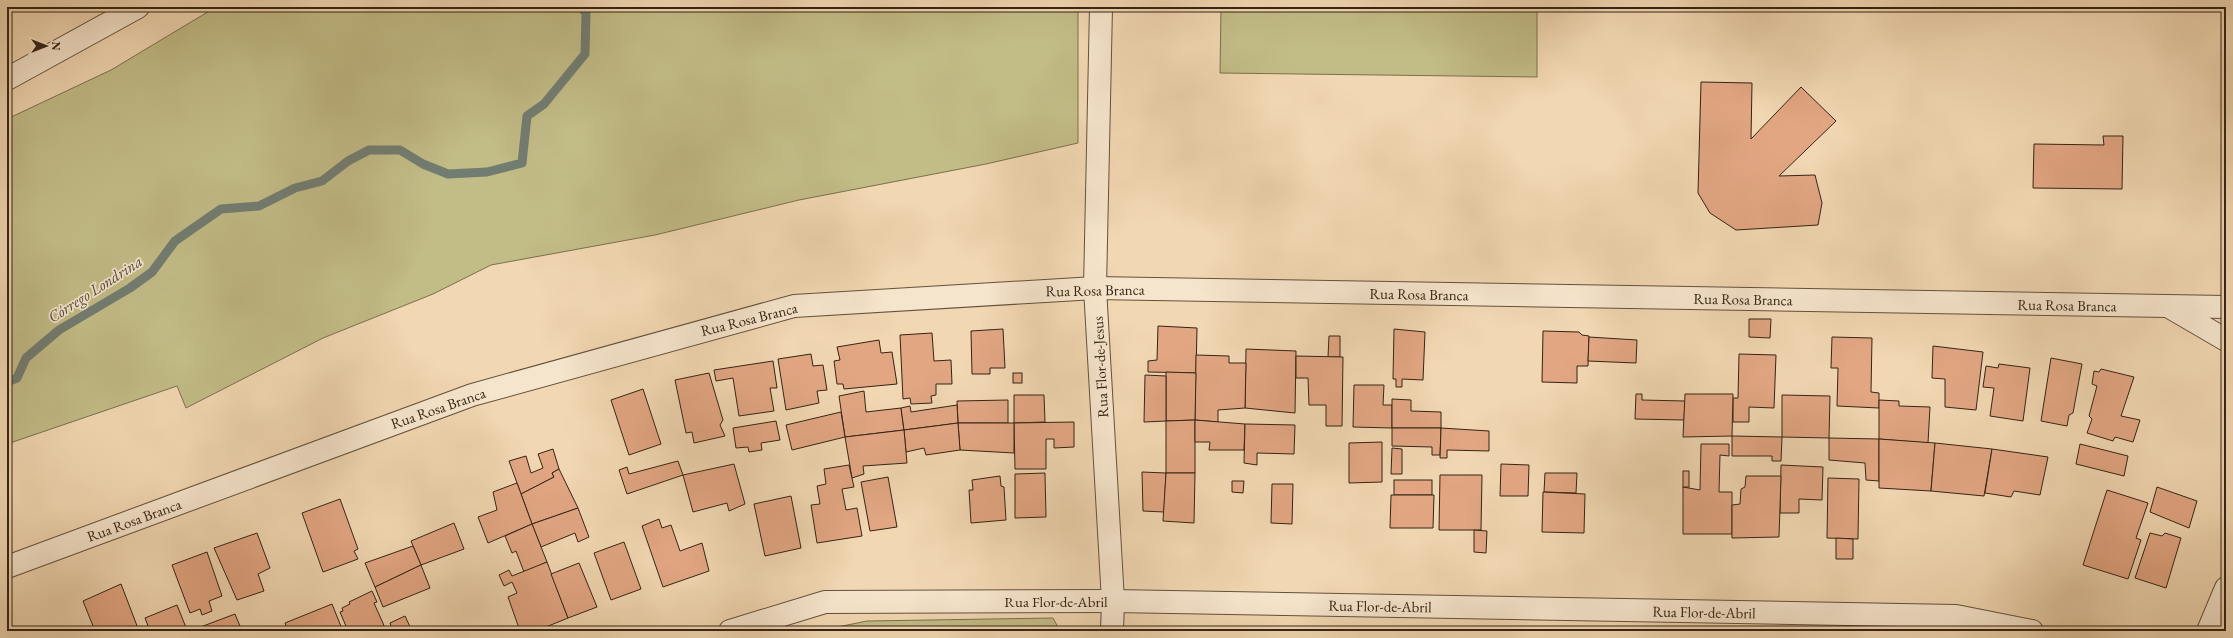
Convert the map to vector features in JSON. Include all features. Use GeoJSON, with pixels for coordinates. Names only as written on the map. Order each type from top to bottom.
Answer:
{"type":"FeatureCollection","features":[{"type":"Feature","properties":{"kind":"street"},"geometry":{"type":"LineString","coordinates":[[7,79],[138,7]]}},
{"type":"Feature","properties":{"kind":"street","name":"Rua Flor-de-Jesus"},"geometry":{"type":"LineString","coordinates":[[1101,7],[1095,288],[1113,601],[1112,631]]}},
{"type":"Feature","properties":{"kind":"street","name":"Rua Rosa Branca"},"geometry":{"type":"LineString","coordinates":[[7,567],[472,395],[794,306],[1095,288],[2226,307]]}},
{"type":"Feature","properties":{"kind":"street"},"geometry":{"type":"LineString","coordinates":[[2170,307],[2226,340]]}},
{"type":"Feature","properties":{"kind":"street"},"geometry":{"type":"LineString","coordinates":[[2208,631],[2226,588]]}},
{"type":"Feature","properties":{"kind":"street","name":"Rua Flor-de-Abril"},"geometry":{"type":"LineString","coordinates":[[730,631],[825,602],[1113,601],[1956,616],[2032,631]]}},
{"type":"Feature","properties":{"kind":"shaded area"},"geometry":{"type":"Polygon","coordinates":[[[216,7],[1078,7],[1078,143],[986,164],[799,200],[655,235],[491,265],[433,294],[323,338],[186,408],[177,386],[7,444],[7,119],[111,70],[216,7]]]}},
{"type":"Feature","properties":{"kind":"shaded area"},"geometry":{"type":"Polygon","coordinates":[[[1221,7],[1537,7],[1537,77],[1220,73],[1221,7]]]}},
{"type":"Feature","properties":{"kind":"shaded area"},"geometry":{"type":"Polygon","coordinates":[[[1053,618],[1060,631],[818,631],[867,621],[1053,618]]]}},
{"type":"Feature","properties":{"kind":"building"},"geometry":{"type":"Polygon","coordinates":[[[1701,82],[1752,83],[1751,139],[1801,87],[1836,121],[1779,176],[1815,175],[1822,203],[1818,225],[1736,230],[1710,213],[1698,193],[1701,82]]]}},
{"type":"Feature","properties":{"kind":"building"},"geometry":{"type":"Polygon","coordinates":[[[2103,136],[2123,136],[2122,189],[2033,188],[2034,144],[2104,145],[2103,136]]]}},
{"type":"Feature","properties":{"kind":"building"},"geometry":{"type":"Polygon","coordinates":[[[1749,319],[1771,319],[1770,338],[1749,337],[1749,319]]]}},
{"type":"Feature","properties":{"kind":"building"},"geometry":{"type":"Polygon","coordinates":[[[1158,326],[1197,328],[1196,373],[1148,372],[1148,361],[1157,360],[1158,326]]]}},
{"type":"Feature","properties":{"kind":"building"},"geometry":{"type":"Polygon","coordinates":[[[1003,329],[1005,368],[990,368],[990,374],[972,374],[971,331],[1003,329]]]}},
{"type":"Feature","properties":{"kind":"building"},"geometry":{"type":"Polygon","coordinates":[[[1394,329],[1425,332],[1423,380],[1402,379],[1402,387],[1396,387],[1396,379],[1393,379],[1394,329]]]}},
{"type":"Feature","properties":{"kind":"building"},"geometry":{"type":"Polygon","coordinates":[[[1543,331],[1579,332],[1582,335],[1589,336],[1588,366],[1577,366],[1577,383],[1542,382],[1543,331]]]}},
{"type":"Feature","properties":{"kind":"building"},"geometry":{"type":"Polygon","coordinates":[[[932,333],[934,361],[951,360],[952,384],[936,384],[936,395],[931,396],[932,403],[911,404],[910,398],[903,399],[900,335],[932,333]]]}},
{"type":"Feature","properties":{"kind":"building"},"geometry":{"type":"Polygon","coordinates":[[[1329,336],[1340,336],[1340,357],[1328,357],[1329,336]]]}},
{"type":"Feature","properties":{"kind":"building"},"geometry":{"type":"Polygon","coordinates":[[[1589,337],[1637,340],[1636,363],[1588,361],[1589,337]]]}},
{"type":"Feature","properties":{"kind":"building"},"geometry":{"type":"Polygon","coordinates":[[[1832,337],[1872,338],[1871,392],[1879,393],[1879,408],[1837,406],[1838,368],[1831,368],[1832,337]]]}},
{"type":"Feature","properties":{"kind":"building"},"geometry":{"type":"Polygon","coordinates":[[[879,340],[881,353],[892,352],[897,384],[844,389],[843,384],[837,384],[834,361],[840,360],[837,347],[879,340]]]}},
{"type":"Feature","properties":{"kind":"building"},"geometry":{"type":"Polygon","coordinates":[[[1933,346],[1983,352],[1976,410],[1945,407],[1945,379],[1932,378],[1933,346]]]}},
{"type":"Feature","properties":{"kind":"building"},"geometry":{"type":"Polygon","coordinates":[[[1246,349],[1296,351],[1295,413],[1245,408],[1246,349]]]}},
{"type":"Feature","properties":{"kind":"building"},"geometry":{"type":"Polygon","coordinates":[[[811,354],[813,366],[823,365],[827,390],[817,391],[819,403],[786,410],[778,359],[811,354]]]}},
{"type":"Feature","properties":{"kind":"building"},"geometry":{"type":"Polygon","coordinates":[[[1739,354],[1776,355],[1774,408],[1749,407],[1749,422],[1733,422],[1733,398],[1738,398],[1739,354]]]}},
{"type":"Feature","properties":{"kind":"building"},"geometry":{"type":"Polygon","coordinates":[[[1196,355],[1229,356],[1229,363],[1246,363],[1245,408],[1218,410],[1218,422],[1195,420],[1196,355]]]}},
{"type":"Feature","properties":{"kind":"building"},"geometry":{"type":"Polygon","coordinates":[[[1296,356],[1343,357],[1342,426],[1326,426],[1326,405],[1309,405],[1308,378],[1296,378],[1296,356]]]}},
{"type":"Feature","properties":{"kind":"building"},"geometry":{"type":"Polygon","coordinates":[[[2051,358],[2082,364],[2073,413],[2069,415],[2067,426],[2041,421],[2051,358]]]}},
{"type":"Feature","properties":{"kind":"building"},"geometry":{"type":"Polygon","coordinates":[[[773,361],[777,388],[770,388],[774,411],[739,416],[733,378],[716,381],[714,370],[773,361]]]}},
{"type":"Feature","properties":{"kind":"building"},"geometry":{"type":"Polygon","coordinates":[[[1999,364],[2030,368],[2023,421],[1990,416],[1994,388],[1983,387],[1986,366],[1998,368],[1999,364]]]}},
{"type":"Feature","properties":{"kind":"building"},"geometry":{"type":"Polygon","coordinates":[[[2101,369],[2134,377],[2121,416],[2140,420],[2133,442],[2115,437],[2113,441],[2087,433],[2092,419],[2089,416],[2097,386],[2092,384],[2094,371],[2099,372],[2101,369]]]}},
{"type":"Feature","properties":{"kind":"building"},"geometry":{"type":"Polygon","coordinates":[[[1166,372],[1196,373],[1195,420],[1166,421],[1166,372]]]}},
{"type":"Feature","properties":{"kind":"building"},"geometry":{"type":"Polygon","coordinates":[[[709,373],[723,420],[720,425],[725,436],[694,443],[692,432],[686,433],[675,380],[709,373]]]}},
{"type":"Feature","properties":{"kind":"building"},"geometry":{"type":"Polygon","coordinates":[[[1013,373],[1022,373],[1022,383],[1013,383],[1013,373]]]}},
{"type":"Feature","properties":{"kind":"building"},"geometry":{"type":"Polygon","coordinates":[[[1145,375],[1166,376],[1166,421],[1144,422],[1145,375]]]}},
{"type":"Feature","properties":{"kind":"building"},"geometry":{"type":"Polygon","coordinates":[[[1354,385],[1384,385],[1383,405],[1392,405],[1392,428],[1353,427],[1354,385]]]}},
{"type":"Feature","properties":{"kind":"building"},"geometry":{"type":"Polygon","coordinates":[[[643,389],[661,444],[629,455],[611,400],[643,389]]]}},
{"type":"Feature","properties":{"kind":"building"},"geometry":{"type":"Polygon","coordinates":[[[864,391],[866,412],[901,408],[904,430],[845,437],[839,396],[864,391]]]}},
{"type":"Feature","properties":{"kind":"building"},"geometry":{"type":"Polygon","coordinates":[[[1636,394],[1642,394],[1642,400],[1685,401],[1684,420],[1635,419],[1636,394]]]}},
{"type":"Feature","properties":{"kind":"building"},"geometry":{"type":"Polygon","coordinates":[[[1685,394],[1733,394],[1732,436],[1683,437],[1685,394]]]}},
{"type":"Feature","properties":{"kind":"building"},"geometry":{"type":"Polygon","coordinates":[[[1014,395],[1044,395],[1045,422],[1014,423],[1014,395]]]}},
{"type":"Feature","properties":{"kind":"building"},"geometry":{"type":"Polygon","coordinates":[[[1782,395],[1830,396],[1829,438],[1782,437],[1782,395]]]}},
{"type":"Feature","properties":{"kind":"building"},"geometry":{"type":"Polygon","coordinates":[[[1392,399],[1411,400],[1411,411],[1441,412],[1441,428],[1392,428],[1392,399]]]}},
{"type":"Feature","properties":{"kind":"building"},"geometry":{"type":"Polygon","coordinates":[[[1008,400],[1008,423],[958,423],[957,401],[1008,400]]]}},
{"type":"Feature","properties":{"kind":"building"},"geometry":{"type":"Polygon","coordinates":[[[1879,400],[1899,401],[1899,406],[1930,407],[1928,443],[1879,439],[1879,400]]]}},
{"type":"Feature","properties":{"kind":"building"},"geometry":{"type":"Polygon","coordinates":[[[957,405],[958,423],[904,430],[901,408],[910,406],[911,412],[957,405]]]}},
{"type":"Feature","properties":{"kind":"building"},"geometry":{"type":"Polygon","coordinates":[[[841,412],[845,437],[792,450],[786,425],[841,412]]]}},
{"type":"Feature","properties":{"kind":"building"},"geometry":{"type":"Polygon","coordinates":[[[1195,420],[1195,473],[1166,473],[1166,421],[1195,420]]]}},
{"type":"Feature","properties":{"kind":"building"},"geometry":{"type":"Polygon","coordinates":[[[1195,420],[1245,424],[1244,450],[1209,450],[1210,442],[1195,442],[1195,420]]]}},
{"type":"Feature","properties":{"kind":"building"},"geometry":{"type":"Polygon","coordinates":[[[776,421],[780,440],[761,443],[762,450],[749,452],[748,447],[736,448],[733,428],[776,421]]]}},
{"type":"Feature","properties":{"kind":"building"},"geometry":{"type":"Polygon","coordinates":[[[1074,422],[1074,447],[1054,448],[1054,439],[1046,439],[1046,469],[1015,469],[1014,423],[1074,422]]]}},
{"type":"Feature","properties":{"kind":"building"},"geometry":{"type":"Polygon","coordinates":[[[958,423],[1014,423],[1014,453],[960,450],[958,423]]]}},
{"type":"Feature","properties":{"kind":"building"},"geometry":{"type":"Polygon","coordinates":[[[958,423],[960,450],[926,455],[924,448],[906,452],[904,430],[958,423]]]}},
{"type":"Feature","properties":{"kind":"building"},"geometry":{"type":"Polygon","coordinates":[[[1245,424],[1295,425],[1294,454],[1257,453],[1257,465],[1244,463],[1245,424]]]}},
{"type":"Feature","properties":{"kind":"building"},"geometry":{"type":"Polygon","coordinates":[[[1392,428],[1441,428],[1440,455],[1432,455],[1432,447],[1392,446],[1392,428]]]}},
{"type":"Feature","properties":{"kind":"building"},"geometry":{"type":"Polygon","coordinates":[[[1441,428],[1489,431],[1489,451],[1447,450],[1447,458],[1440,458],[1441,428]]]}},
{"type":"Feature","properties":{"kind":"building"},"geometry":{"type":"Polygon","coordinates":[[[904,430],[907,463],[863,466],[864,474],[852,478],[845,437],[904,430]]]}},
{"type":"Feature","properties":{"kind":"building"},"geometry":{"type":"Polygon","coordinates":[[[1732,436],[1782,437],[1781,461],[1772,461],[1772,456],[1732,456],[1732,436]]]}},
{"type":"Feature","properties":{"kind":"building"},"geometry":{"type":"Polygon","coordinates":[[[1829,438],[1879,439],[1879,481],[1866,480],[1865,463],[1829,460],[1829,438]]]}},
{"type":"Feature","properties":{"kind":"building"},"geometry":{"type":"Polygon","coordinates":[[[1879,439],[1935,443],[1931,491],[1879,488],[1879,439]]]}},
{"type":"Feature","properties":{"kind":"building"},"geometry":{"type":"Polygon","coordinates":[[[1382,442],[1382,482],[1349,483],[1349,443],[1382,442]]]}},
{"type":"Feature","properties":{"kind":"building"},"geometry":{"type":"Polygon","coordinates":[[[1935,443],[1992,449],[1984,496],[1931,491],[1935,443]]]}},
{"type":"Feature","properties":{"kind":"building"},"geometry":{"type":"Polygon","coordinates":[[[1701,444],[1729,444],[1729,456],[1720,455],[1719,492],[1732,492],[1732,534],[1683,534],[1683,487],[1700,490],[1701,444]]]}},
{"type":"Feature","properties":{"kind":"building"},"geometry":{"type":"Polygon","coordinates":[[[2080,444],[2128,456],[2124,476],[2076,464],[2080,444]]]}},
{"type":"Feature","properties":{"kind":"building"},"geometry":{"type":"Polygon","coordinates":[[[1392,448],[1402,449],[1402,474],[1391,474],[1392,448]]]}},
{"type":"Feature","properties":{"kind":"building"},"geometry":{"type":"Polygon","coordinates":[[[553,449],[559,469],[552,473],[554,477],[521,494],[509,461],[526,456],[531,473],[543,468],[538,454],[553,449]]]}},
{"type":"Feature","properties":{"kind":"building"},"geometry":{"type":"Polygon","coordinates":[[[1992,449],[2048,457],[2040,495],[2014,491],[2011,497],[1985,493],[1992,449]]]}},
{"type":"Feature","properties":{"kind":"building"},"geometry":{"type":"Polygon","coordinates":[[[678,461],[683,475],[627,494],[619,470],[627,467],[629,474],[678,461]]]}},
{"type":"Feature","properties":{"kind":"building"},"geometry":{"type":"Polygon","coordinates":[[[734,464],[745,504],[729,511],[727,503],[693,512],[683,475],[734,464]]]}},
{"type":"Feature","properties":{"kind":"building"},"geometry":{"type":"Polygon","coordinates":[[[1501,464],[1529,465],[1528,496],[1500,496],[1501,464]]]}},
{"type":"Feature","properties":{"kind":"building"},"geometry":{"type":"Polygon","coordinates":[[[849,465],[854,487],[842,489],[846,510],[857,508],[862,536],[817,543],[811,505],[820,504],[817,486],[826,484],[824,469],[849,465]]]}},
{"type":"Feature","properties":{"kind":"building"},"geometry":{"type":"Polygon","coordinates":[[[1781,465],[1823,467],[1822,500],[1799,499],[1799,513],[1780,513],[1781,465]]]}},
{"type":"Feature","properties":{"kind":"building"},"geometry":{"type":"Polygon","coordinates":[[[559,469],[578,508],[532,524],[521,494],[554,477],[552,473],[559,469]]]}},
{"type":"Feature","properties":{"kind":"building"},"geometry":{"type":"Polygon","coordinates":[[[1683,471],[1689,471],[1689,487],[1683,487],[1683,471]]]}},
{"type":"Feature","properties":{"kind":"building"},"geometry":{"type":"Polygon","coordinates":[[[1142,472],[1166,473],[1164,512],[1143,511],[1142,472]]]}},
{"type":"Feature","properties":{"kind":"building"},"geometry":{"type":"Polygon","coordinates":[[[1045,473],[1046,517],[1015,518],[1015,474],[1045,473]]]}},
{"type":"Feature","properties":{"kind":"building"},"geometry":{"type":"Polygon","coordinates":[[[1166,473],[1195,473],[1194,523],[1163,521],[1166,473]]]}},
{"type":"Feature","properties":{"kind":"building"},"geometry":{"type":"Polygon","coordinates":[[[1545,473],[1577,473],[1576,493],[1544,492],[1545,473]]]}},
{"type":"Feature","properties":{"kind":"building"},"geometry":{"type":"Polygon","coordinates":[[[1440,475],[1482,475],[1481,530],[1439,530],[1440,475]]]}},
{"type":"Feature","properties":{"kind":"building"},"geometry":{"type":"Polygon","coordinates":[[[1000,476],[1001,486],[1004,487],[1006,520],[971,523],[969,490],[973,490],[972,480],[1000,476]]]}},
{"type":"Feature","properties":{"kind":"building"},"geometry":{"type":"Polygon","coordinates":[[[1746,476],[1781,476],[1779,537],[1732,538],[1732,505],[1740,504],[1741,489],[1745,487],[1746,476]]]}},
{"type":"Feature","properties":{"kind":"building"},"geometry":{"type":"Polygon","coordinates":[[[888,477],[897,527],[870,531],[861,482],[888,477]]]}},
{"type":"Feature","properties":{"kind":"building"},"geometry":{"type":"Polygon","coordinates":[[[1828,478],[1859,479],[1858,539],[1827,538],[1828,478]]]}},
{"type":"Feature","properties":{"kind":"building"},"geometry":{"type":"Polygon","coordinates":[[[1394,480],[1432,480],[1432,495],[1394,495],[1394,480]]]}},
{"type":"Feature","properties":{"kind":"building"},"geometry":{"type":"Polygon","coordinates":[[[1232,481],[1244,481],[1243,493],[1232,492],[1232,481]]]}},
{"type":"Feature","properties":{"kind":"building"},"geometry":{"type":"Polygon","coordinates":[[[517,483],[532,524],[488,543],[478,517],[497,510],[493,492],[517,483]]]}},
{"type":"Feature","properties":{"kind":"building"},"geometry":{"type":"Polygon","coordinates":[[[1272,484],[1293,484],[1292,524],[1271,523],[1272,484]]]}},
{"type":"Feature","properties":{"kind":"building"},"geometry":{"type":"Polygon","coordinates":[[[2157,487],[2197,501],[2189,528],[2150,512],[2157,487]]]}},
{"type":"Feature","properties":{"kind":"building"},"geometry":{"type":"Polygon","coordinates":[[[2107,490],[2148,503],[2136,538],[2141,540],[2128,579],[2083,565],[2107,490]]]}},
{"type":"Feature","properties":{"kind":"building"},"geometry":{"type":"Polygon","coordinates":[[[1543,492],[1585,494],[1584,533],[1542,532],[1543,492]]]}},
{"type":"Feature","properties":{"kind":"building"},"geometry":{"type":"Polygon","coordinates":[[[1391,495],[1434,495],[1433,528],[1390,528],[1391,495]]]}},
{"type":"Feature","properties":{"kind":"building"},"geometry":{"type":"Polygon","coordinates":[[[791,496],[801,548],[765,556],[754,504],[791,496]]]}},
{"type":"Feature","properties":{"kind":"building"},"geometry":{"type":"Polygon","coordinates":[[[340,499],[358,549],[354,551],[358,559],[323,572],[302,513],[340,499]]]}},
{"type":"Feature","properties":{"kind":"building"},"geometry":{"type":"Polygon","coordinates":[[[578,508],[589,537],[578,542],[575,533],[541,547],[532,524],[578,508]]]}},
{"type":"Feature","properties":{"kind":"building"},"geometry":{"type":"Polygon","coordinates":[[[659,519],[662,528],[671,525],[680,551],[702,543],[709,571],[663,587],[642,526],[659,519]]]}},
{"type":"Feature","properties":{"kind":"building"},"geometry":{"type":"Polygon","coordinates":[[[454,523],[464,549],[421,565],[411,541],[454,523]]]}},
{"type":"Feature","properties":{"kind":"building"},"geometry":{"type":"Polygon","coordinates":[[[532,524],[547,562],[524,572],[516,551],[512,553],[505,536],[532,524]]]}},
{"type":"Feature","properties":{"kind":"building"},"geometry":{"type":"Polygon","coordinates":[[[1474,530],[1487,531],[1486,553],[1474,552],[1474,530]]]}},
{"type":"Feature","properties":{"kind":"building"},"geometry":{"type":"Polygon","coordinates":[[[257,533],[270,568],[258,574],[264,591],[237,600],[214,548],[257,533]]]}},
{"type":"Feature","properties":{"kind":"building"},"geometry":{"type":"Polygon","coordinates":[[[2150,533],[2162,536],[2165,533],[2181,538],[2166,588],[2135,578],[2150,533]]]}},
{"type":"Feature","properties":{"kind":"building"},"geometry":{"type":"Polygon","coordinates":[[[1836,538],[1853,539],[1853,559],[1836,559],[1836,538]]]}},
{"type":"Feature","properties":{"kind":"building"},"geometry":{"type":"Polygon","coordinates":[[[624,542],[641,589],[611,600],[594,553],[624,542]]]}},
{"type":"Feature","properties":{"kind":"building"},"geometry":{"type":"Polygon","coordinates":[[[413,546],[421,565],[375,587],[365,563],[413,546]]]}},
{"type":"Feature","properties":{"kind":"building"},"geometry":{"type":"Polygon","coordinates":[[[207,552],[222,596],[209,601],[212,611],[202,615],[200,609],[190,613],[172,565],[207,552]]]}},
{"type":"Feature","properties":{"kind":"building"},"geometry":{"type":"Polygon","coordinates":[[[547,562],[568,618],[536,631],[520,631],[508,597],[517,593],[512,582],[504,586],[499,575],[509,570],[512,576],[547,562]]]}},
{"type":"Feature","properties":{"kind":"building"},"geometry":{"type":"Polygon","coordinates":[[[579,563],[597,607],[568,618],[551,574],[579,563]]]}},
{"type":"Feature","properties":{"kind":"building"},"geometry":{"type":"Polygon","coordinates":[[[421,565],[430,588],[383,607],[375,587],[421,565]]]}},
{"type":"Feature","properties":{"kind":"building"},"geometry":{"type":"Polygon","coordinates":[[[121,584],[139,631],[95,631],[83,601],[121,584]]]}},
{"type":"Feature","properties":{"kind":"building"},"geometry":{"type":"Polygon","coordinates":[[[372,591],[377,602],[374,603],[386,630],[348,631],[340,612],[343,611],[342,608],[350,604],[349,602],[372,591]]]}},
{"type":"Feature","properties":{"kind":"building"},"geometry":{"type":"Polygon","coordinates":[[[332,604],[342,629],[336,631],[288,631],[285,623],[332,604]]]}},
{"type":"Feature","properties":{"kind":"building"},"geometry":{"type":"Polygon","coordinates":[[[177,605],[187,630],[150,631],[145,618],[177,605]]]}},
{"type":"Feature","properties":{"kind":"building"},"geometry":{"type":"Polygon","coordinates":[[[235,614],[242,631],[190,631],[235,614]]]}},
{"type":"Feature","properties":{"kind":"building"},"geometry":{"type":"Polygon","coordinates":[[[405,616],[412,631],[393,631],[390,623],[405,616]]]}},
{"type":"Feature","properties":{"kind":"building"},"geometry":{"type":"Polygon","coordinates":[[[1145,628],[1197,630],[1197,631],[1145,631],[1145,628]]]}},
{"type":"Feature","properties":{"kind":"waterway","name":"Córrego Londrina"},"geometry":{"type":"LineString","coordinates":[[7,382],[17,378],[26,358],[59,330],[130,288],[152,272],[175,241],[221,209],[259,206],[295,188],[322,181],[348,161],[369,150],[400,150],[423,164],[448,174],[487,172],[522,163],[527,116],[544,104],[585,54],[586,13],[581,7]]}}]}
